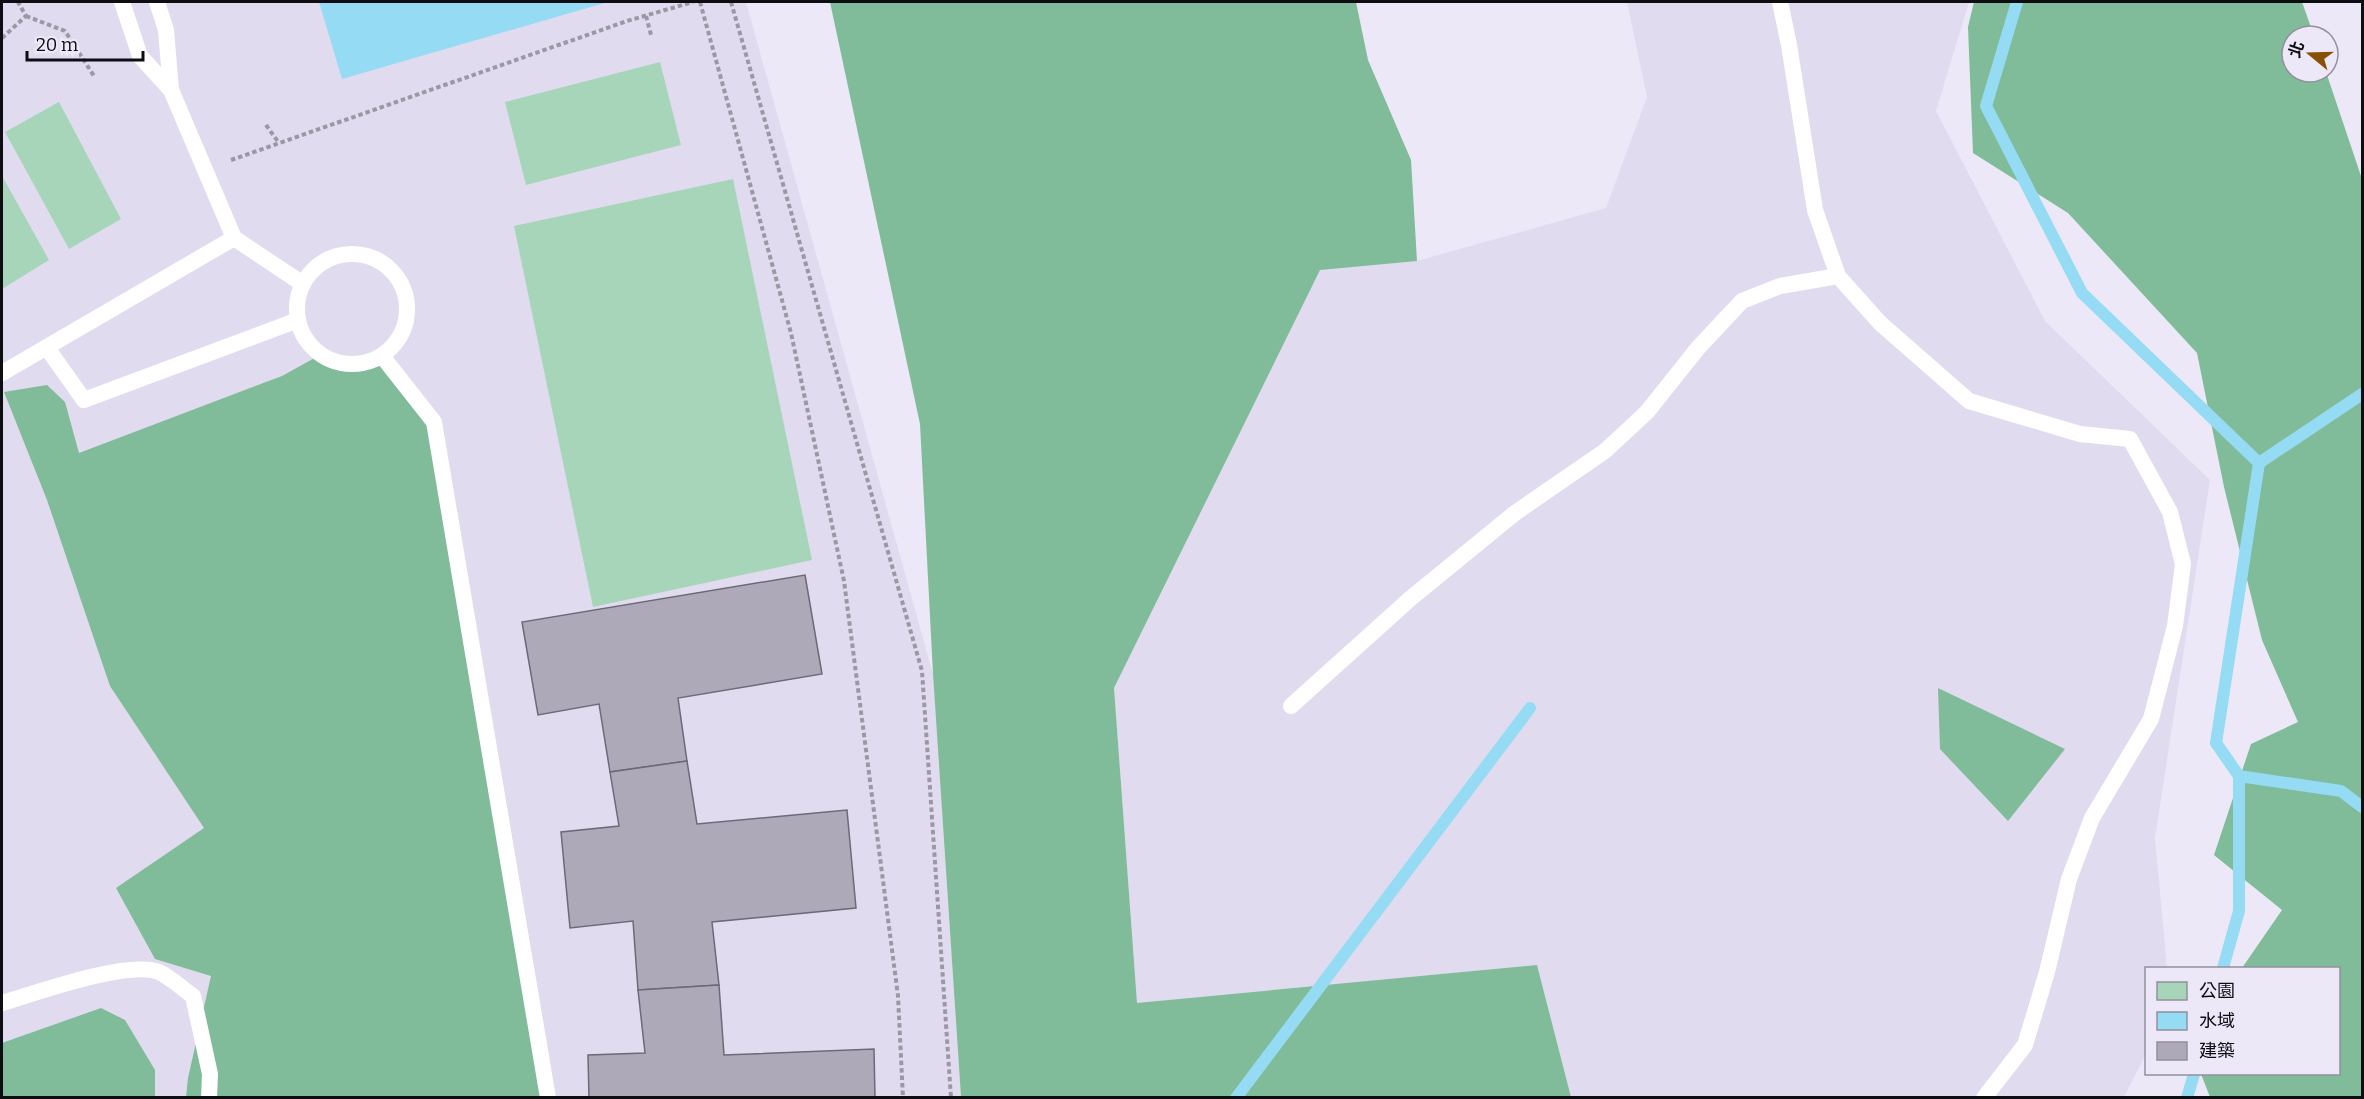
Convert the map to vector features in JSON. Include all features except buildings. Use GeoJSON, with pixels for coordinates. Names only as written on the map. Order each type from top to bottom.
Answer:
{"type":"FeatureCollection","features":[{"type":"Feature","properties":{"kind":"lane"},"geometry":{"type":"LineString","coordinates":[[122,2],[140,56],[171,90]]}},
{"type":"Feature","properties":{"kind":"lane"},"geometry":{"type":"LineString","coordinates":[[157,2],[166,30],[171,90],[234,238],[303,284]]}},
{"type":"Feature","properties":{"kind":"lane"},"geometry":{"type":"LineString","coordinates":[[1780,2],[1815,210],[1838,276],[1880,323],[1969,401],[2080,434],[2130,439],[2170,512],[2183,564],[2175,626],[2151,719],[2092,818],[2069,879],[2048,972],[2025,1045],[1984,1098]]}},
{"type":"Feature","properties":{"kind":"lane"},"geometry":{"type":"LineString","coordinates":[[2,373],[234,238]]}},
{"type":"Feature","properties":{"kind":"lane"},"geometry":{"type":"LineString","coordinates":[[347,254],[365,255],[382,262],[395,274],[405,291],[407,309],[404,327],[395,343],[382,356],[356,364],[337,363],[320,355],[310,345],[298,320],[297,302],[303,284],[314,269],[329,258],[347,254]]}},
{"type":"Feature","properties":{"kind":"lane"},"geometry":{"type":"LineString","coordinates":[[1291,706],[1412,598],[1515,513],[1605,451],[1647,411],[1698,348],[1742,301],[1780,286],[1838,276]]}},
{"type":"Feature","properties":{"kind":"lane"},"geometry":{"type":"LineString","coordinates":[[47,348],[84,400],[298,320]]}},
{"type":"Feature","properties":{"kind":"lane"},"geometry":{"type":"LineString","coordinates":[[382,356],[434,422],[548,1098]]}},
{"type":"Feature","properties":{"kind":"lane"},"geometry":{"type":"LineString","coordinates":[[2,1003],[93,976],[128,970],[158,972],[193,996],[210,1074],[209,1098]]}},
{"type":"Feature","properties":{"kind":"path"},"geometry":{"type":"LineString","coordinates":[[18,2],[26,16],[65,31],[93,76]]}},
{"type":"Feature","properties":{"kind":"path"},"geometry":{"type":"LineString","coordinates":[[205,170],[646,16],[693,2]]}},
{"type":"Feature","properties":{"kind":"path"},"geometry":{"type":"LineString","coordinates":[[700,2],[791,333],[844,581],[898,996],[903,1098]]}},
{"type":"Feature","properties":{"kind":"path"},"geometry":{"type":"LineString","coordinates":[[731,2],[922,671],[951,1098]]}},
{"type":"Feature","properties":{"kind":"path"},"geometry":{"type":"LineString","coordinates":[[2,38],[26,16]]}},
{"type":"Feature","properties":{"kind":"path"},"geometry":{"type":"LineString","coordinates":[[646,16],[651,35]]}},
{"type":"Feature","properties":{"kind":"path"},"geometry":{"type":"LineString","coordinates":[[266,125],[279,143]]}},
{"type":"Feature","properties":{"kind":"shaded area"},"geometry":{"type":"Polygon","coordinates":[[[2,2],[746,2],[933,674],[961,1097],[2,1098],[2,2]]]}},
{"type":"Feature","properties":{"kind":"shaded area"},"geometry":{"type":"Polygon","coordinates":[[[1627,2],[1969,2],[1936,111],[2045,321],[2210,480],[2155,838],[2167,967],[2145,967],[2145,1056],[2124,1097],[1571,1097],[1537,965],[1137,1004],[1114,688],[1320,269],[1417,261],[1606,208],[1647,97],[1627,2]]]}},
{"type":"Feature","properties":{"kind":"green space"},"geometry":{"type":"Polygon","coordinates":[[[830,2],[1356,2],[1368,60],[1411,160],[1417,261],[1320,270],[1114,688],[1137,1003],[1537,965],[1571,1097],[961,1097],[933,674],[920,424],[830,2]]]}},
{"type":"Feature","properties":{"kind":"green space"},"geometry":{"type":"Polygon","coordinates":[[[1974,2],[2302,2],[2310,24],[2280,24],[2280,84],[2330,84],[2362,179],[2362,1097],[2210,1097],[2201,1075],[2340,1075],[2340,967],[2243,967],[2282,910],[2214,855],[2251,744],[2298,722],[2262,640],[2224,487],[2197,353],[2068,213],[1973,153],[1968,27],[1974,2]]]}},
{"type":"Feature","properties":{"kind":"green space"},"geometry":{"type":"Polygon","coordinates":[[[660,62],[681,145],[526,185],[505,102],[660,62]]]}},
{"type":"Feature","properties":{"kind":"green space"},"geometry":{"type":"Polygon","coordinates":[[[59,102],[121,219],[69,249],[5,132],[59,102]]]}},
{"type":"Feature","properties":{"kind":"green space"},"geometry":{"type":"Polygon","coordinates":[[[2,176],[49,260],[2,289],[2,176]]]}},
{"type":"Feature","properties":{"kind":"green space"},"geometry":{"type":"Polygon","coordinates":[[[733,179],[812,560],[593,607],[514,226],[733,179]]]}},
{"type":"Feature","properties":{"kind":"green space"},"geometry":{"type":"Polygon","coordinates":[[[320,355],[336,361],[351,363],[382,356],[434,422],[548,1097],[186,1097],[188,1078],[211,976],[155,959],[116,888],[204,828],[110,686],[47,500],[4,392],[47,385],[65,402],[79,453],[282,376],[320,355]]]}},
{"type":"Feature","properties":{"kind":"green space"},"geometry":{"type":"Polygon","coordinates":[[[1938,688],[2065,749],[2008,821],[1940,749],[1938,688]]]}},
{"type":"Feature","properties":{"kind":"green space"},"geometry":{"type":"Polygon","coordinates":[[[101,1008],[125,1020],[155,1070],[155,1097],[2,1097],[2,1043],[101,1008]]]}},
{"type":"Feature","properties":{"kind":"water"},"geometry":{"type":"Polygon","coordinates":[[[319,2],[608,2],[342,79],[319,2]]]}},
{"type":"Feature","properties":{"kind":"waterway"},"geometry":{"type":"LineString","coordinates":[[2017,2],[1986,106],[2082,293],[2259,463],[2216,743],[2239,776],[2341,791],[2362,807]]}},
{"type":"Feature","properties":{"kind":"waterway"},"geometry":{"type":"LineString","coordinates":[[2259,463],[2362,394]]}},
{"type":"Feature","properties":{"kind":"waterway"},"geometry":{"type":"LineString","coordinates":[[1236,1098],[1530,708]]}},
{"type":"Feature","properties":{"kind":"waterway"},"geometry":{"type":"LineString","coordinates":[[2223,967],[2239,911],[2239,776]]}},
{"type":"Feature","properties":{"kind":"waterway"},"geometry":{"type":"LineString","coordinates":[[2187,1098],[2194,1075]]}}]}
